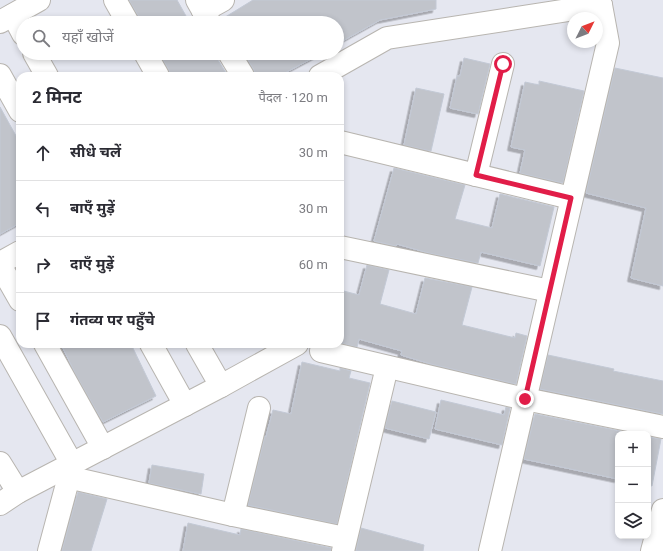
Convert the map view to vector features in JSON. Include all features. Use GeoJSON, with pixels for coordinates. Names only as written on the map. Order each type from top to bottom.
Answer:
{"type":"FeatureCollection","features":[{"type":"Feature","properties":{"kind":"street"},"geometry":{"type":"LineString","coordinates":[[21,16],[40,0]]}},
{"type":"Feature","properties":{"kind":"street"},"geometry":{"type":"LineString","coordinates":[[115,0],[124,16]]}},
{"type":"Feature","properties":{"kind":"street"},"geometry":{"type":"LineString","coordinates":[[203,11],[223,0]]}},
{"type":"Feature","properties":{"kind":"street"},"geometry":{"type":"LineString","coordinates":[[327,72],[387,38],[600,3],[608,43],[525,399],[496,550]]}},
{"type":"Feature","properties":{"kind":"street"},"geometry":{"type":"LineString","coordinates":[[38,60],[45,72]]}},
{"type":"Feature","properties":{"kind":"street"},"geometry":{"type":"LineString","coordinates":[[149,60],[156,72]]}},
{"type":"Feature","properties":{"kind":"street"},"geometry":{"type":"LineString","coordinates":[[233,60],[241,72]]}},
{"type":"Feature","properties":{"kind":"street"},"geometry":{"type":"LineString","coordinates":[[476,175],[503,64]]}},
{"type":"Feature","properties":{"kind":"street"},"geometry":{"type":"LineString","coordinates":[[0,75],[16,104]]}},
{"type":"Feature","properties":{"kind":"street"},"geometry":{"type":"LineString","coordinates":[[344,143],[571,198]]}},
{"type":"Feature","properties":{"kind":"street"},"geometry":{"type":"LineString","coordinates":[[344,248],[550,291]]}},
{"type":"Feature","properties":{"kind":"street"},"geometry":{"type":"LineString","coordinates":[[16,254],[0,264],[16,293]]}},
{"type":"Feature","properties":{"kind":"street"},"geometry":{"type":"LineString","coordinates":[[0,336],[72,464]]}},
{"type":"Feature","properties":{"kind":"street"},"geometry":{"type":"LineString","coordinates":[[47,348],[103,448]]}},
{"type":"Feature","properties":{"kind":"street"},"geometry":{"type":"LineString","coordinates":[[153,348],[185,405]]}},
{"type":"Feature","properties":{"kind":"street"},"geometry":{"type":"LineString","coordinates":[[199,348],[221,386]]}},
{"type":"Feature","properties":{"kind":"street"},"geometry":{"type":"LineString","coordinates":[[0,504],[18,492],[291,348]]}},
{"type":"Feature","properties":{"kind":"street"},"geometry":{"type":"LineString","coordinates":[[321,351],[525,399],[663,427]]}},
{"type":"Feature","properties":{"kind":"street"},"geometry":{"type":"LineString","coordinates":[[49,551],[67,484],[72,478],[233,515],[344,545],[387,367]]}},
{"type":"Feature","properties":{"kind":"street"},"geometry":{"type":"LineString","coordinates":[[233,515],[259,408]]}},
{"type":"Feature","properties":{"kind":"street"},"geometry":{"type":"LineString","coordinates":[[0,463],[18,492]]}},
{"type":"Feature","properties":{"kind":"street"},"geometry":{"type":"LineString","coordinates":[[652,551],[663,510]]}},
{"type":"Feature","properties":{"kind":"building"},"geometry":{"type":"Polygon","coordinates":[[[129,0],[177,0],[186,16],[138,16],[129,0]]]}},
{"type":"Feature","properties":{"kind":"building"},"geometry":{"type":"Polygon","coordinates":[[[253,0],[436,0],[436,9],[380,20],[344,40],[344,16],[227,16],[253,0]]]}},
{"type":"Feature","properties":{"kind":"building"},"geometry":{"type":"Polygon","coordinates":[[[464,58],[490,64],[478,114],[450,108],[457,76],[460,76],[464,58]]]}},
{"type":"Feature","properties":{"kind":"building"},"geometry":{"type":"Polygon","coordinates":[[[163,60],[218,60],[226,72],[169,72],[163,60]]]}},
{"type":"Feature","properties":{"kind":"building"},"geometry":{"type":"Polygon","coordinates":[[[248,60],[309,60],[286,72],[254,72],[248,60]]]}},
{"type":"Feature","properties":{"kind":"building"},"geometry":{"type":"Polygon","coordinates":[[[615,68],[663,78],[663,286],[631,278],[646,208],[586,193],[615,68]]]}},
{"type":"Feature","properties":{"kind":"building"},"geometry":{"type":"Polygon","coordinates":[[[539,81],[584,91],[563,183],[520,173],[525,150],[511,147],[525,82],[539,85],[539,81]]]}},
{"type":"Feature","properties":{"kind":"building"},"geometry":{"type":"Polygon","coordinates":[[[416,88],[444,94],[431,151],[404,145],[416,88]]]}},
{"type":"Feature","properties":{"kind":"building"},"geometry":{"type":"Polygon","coordinates":[[[0,107],[16,136],[16,225],[0,234],[0,107]]]}},
{"type":"Feature","properties":{"kind":"building"},"geometry":{"type":"Polygon","coordinates":[[[394,168],[465,185],[455,219],[492,228],[500,194],[554,207],[540,266],[481,252],[478,263],[429,253],[397,244],[396,246],[374,241],[394,168]]]}},
{"type":"Feature","properties":{"kind":"building"},"geometry":{"type":"Polygon","coordinates":[[[367,265],[389,270],[380,304],[416,314],[425,278],[472,287],[462,325],[515,338],[516,333],[527,336],[516,384],[431,364],[401,355],[402,351],[359,339],[357,347],[344,344],[344,291],[359,295],[367,265]]]}},
{"type":"Feature","properties":{"kind":"building"},"geometry":{"type":"Polygon","coordinates":[[[63,348],[133,348],[156,396],[103,422],[76,375],[63,348]]]}},
{"type":"Feature","properties":{"kind":"building"},"geometry":{"type":"Polygon","coordinates":[[[548,355],[614,369],[613,371],[663,381],[663,414],[540,389],[548,355]]]}},
{"type":"Feature","properties":{"kind":"building"},"geometry":{"type":"Polygon","coordinates":[[[302,362],[340,371],[340,368],[351,371],[349,378],[370,383],[337,524],[248,505],[273,410],[291,414],[302,362]]]}},
{"type":"Feature","properties":{"kind":"building"},"geometry":{"type":"Polygon","coordinates":[[[441,400],[504,415],[506,407],[510,408],[502,445],[435,429],[441,400]]]}},
{"type":"Feature","properties":{"kind":"building"},"geometry":{"type":"Polygon","coordinates":[[[392,401],[436,412],[429,439],[385,428],[392,401]]]}},
{"type":"Feature","properties":{"kind":"building"},"geometry":{"type":"Polygon","coordinates":[[[535,414],[620,431],[615,431],[615,478],[524,459],[535,414]]]}},
{"type":"Feature","properties":{"kind":"building"},"geometry":{"type":"Polygon","coordinates":[[[651,437],[661,439],[651,486],[651,437]]]}},
{"type":"Feature","properties":{"kind":"building"},"geometry":{"type":"Polygon","coordinates":[[[152,465],[204,474],[201,494],[149,483],[152,465]]]}},
{"type":"Feature","properties":{"kind":"building"},"geometry":{"type":"Polygon","coordinates":[[[78,492],[107,499],[91,551],[62,551],[78,492]]]}},
{"type":"Feature","properties":{"kind":"building"},"geometry":{"type":"Polygon","coordinates":[[[188,523],[240,535],[241,529],[331,548],[331,551],[183,551],[188,523]]]}},
{"type":"Feature","properties":{"kind":"building"},"geometry":{"type":"Polygon","coordinates":[[[361,528],[424,545],[423,551],[356,551],[361,528]]]}},
{"type":"Feature","properties":{"kind":"route"},"geometry":{"type":"LineString","coordinates":[[503,64],[476,175],[571,198],[525,399]]}}]}
